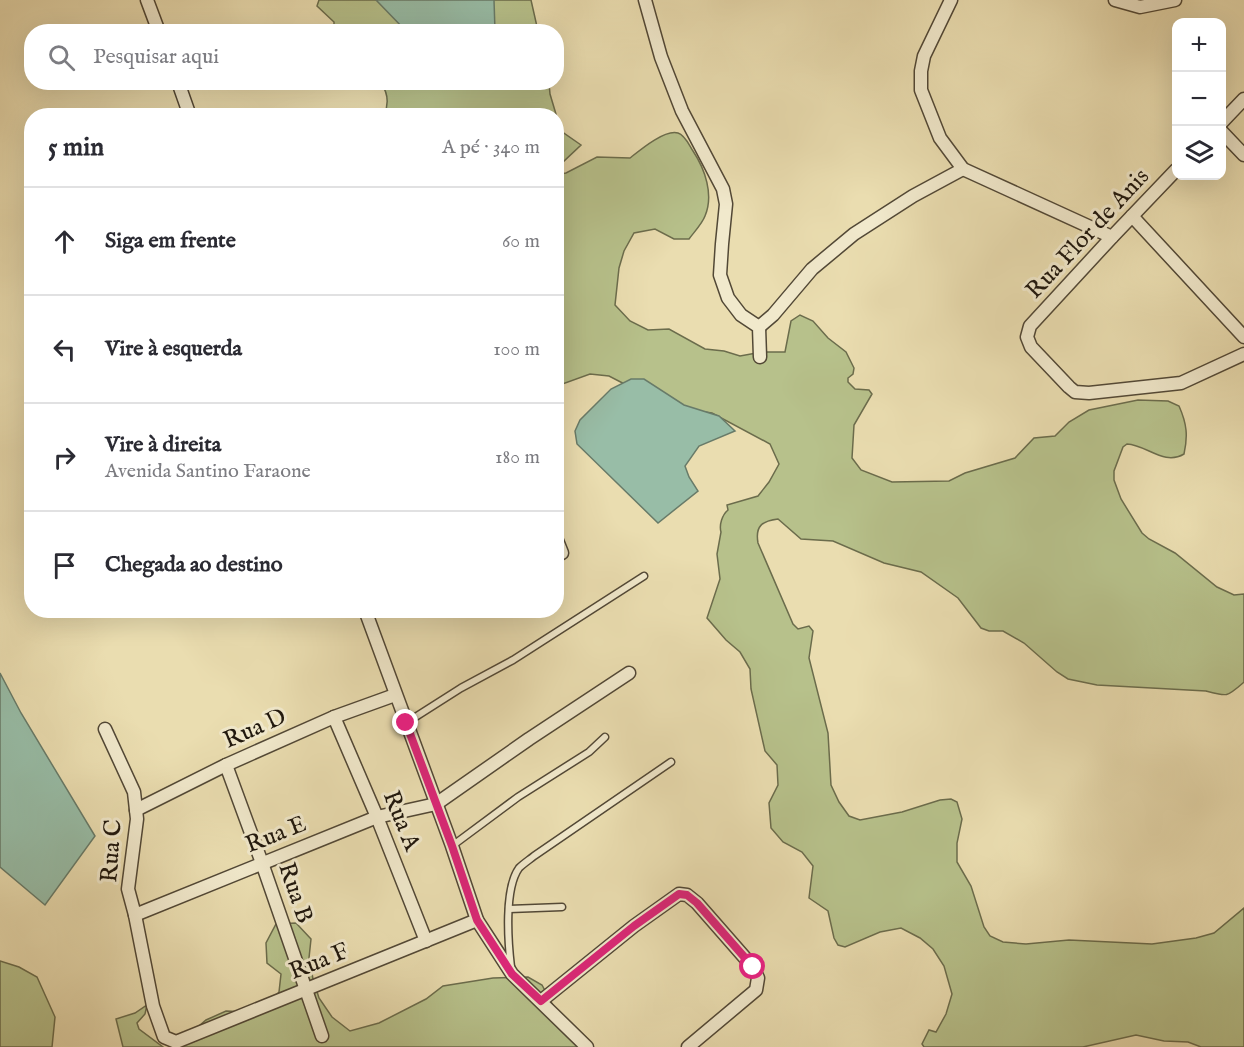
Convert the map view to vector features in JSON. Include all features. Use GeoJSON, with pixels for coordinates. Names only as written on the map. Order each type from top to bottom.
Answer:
{"type":"FeatureCollection","features":[{"type":"Feature","properties":{"kind":"street"},"geometry":{"type":"LineString","coordinates":[[147,0],[156,24]]}},
{"type":"Feature","properties":{"kind":"street"},"geometry":{"type":"LineString","coordinates":[[645,0],[661,57],[682,111],[723,189],[726,204],[720,275],[728,298],[741,315],[759,327]]}},
{"type":"Feature","properties":{"kind":"street"},"geometry":{"type":"LineString","coordinates":[[951,0],[924,56],[921,71],[921,90],[940,138],[963,169],[1112,237]]}},
{"type":"Feature","properties":{"kind":"street"},"geometry":{"type":"LineString","coordinates":[[1116,0],[1140,7],[1175,0]]}},
{"type":"Feature","properties":{"kind":"street"},"geometry":{"type":"LineString","coordinates":[[181,90],[187,108]]}},
{"type":"Feature","properties":{"kind":"street"},"geometry":{"type":"LineString","coordinates":[[1226,117],[1244,99]]}},
{"type":"Feature","properties":{"kind":"street"},"geometry":{"type":"LineString","coordinates":[[1226,137],[1244,155]]}},
{"type":"Feature","properties":{"kind":"street"},"geometry":{"type":"LineString","coordinates":[[759,327],[773,315],[812,269],[854,234],[913,196],[963,169]]}},
{"type":"Feature","properties":{"kind":"street","name":"Rua Flor de Anis"},"geometry":{"type":"LineString","coordinates":[[1172,174],[1030,326],[1027,337],[1031,347],[1075,392],[1089,393],[1181,383],[1244,354]]}},
{"type":"Feature","properties":{"kind":"street"},"geometry":{"type":"LineString","coordinates":[[1132,216],[1244,337]]}},
{"type":"Feature","properties":{"kind":"street"},"geometry":{"type":"LineString","coordinates":[[759,327],[760,357]]}},
{"type":"Feature","properties":{"kind":"street"},"geometry":{"type":"LineString","coordinates":[[368,618],[477,920],[512,974],[587,1047]]}},
{"type":"Feature","properties":{"kind":"street"},"geometry":{"type":"LineString","coordinates":[[436,804],[629,673]]}},
{"type":"Feature","properties":{"kind":"street","name":"Rua D"},"geometry":{"type":"LineString","coordinates":[[136,810],[226,765],[334,717],[395,695]]}},
{"type":"Feature","properties":{"kind":"street","name":"Rua A"},"geometry":{"type":"LineString","coordinates":[[334,717],[426,941]]}},
{"type":"Feature","properties":{"kind":"street","name":"Rua C"},"geometry":{"type":"LineString","coordinates":[[105,729],[134,792],[137,819],[128,889],[153,1006],[164,1037],[176,1042]]}},
{"type":"Feature","properties":{"kind":"street","name":"Rua B"},"geometry":{"type":"LineString","coordinates":[[226,765],[322,1036]]}},
{"type":"Feature","properties":{"kind":"street","name":"Rua E"},"geometry":{"type":"LineString","coordinates":[[135,915],[377,817],[436,804]]}},
{"type":"Feature","properties":{"kind":"street"},"geometry":{"type":"LineString","coordinates":[[541,1001],[634,926],[679,894],[687,895],[697,903],[753,967],[758,978],[756,990],[688,1047]]}},
{"type":"Feature","properties":{"kind":"street","name":"Rua F"},"geometry":{"type":"LineString","coordinates":[[176,1042],[477,920]]}},
{"type":"Feature","properties":{"kind":"lane"},"geometry":{"type":"LineString","coordinates":[[406,723],[461,688],[520,656],[644,576]]}},
{"type":"Feature","properties":{"kind":"lane"},"geometry":{"type":"LineString","coordinates":[[452,846],[518,797],[589,752],[606,737]]}},
{"type":"Feature","properties":{"kind":"lane"},"geometry":{"type":"LineString","coordinates":[[512,974],[508,941],[509,909],[512,886],[519,869],[534,856],[671,762]]}},
{"type":"Feature","properties":{"kind":"lane"},"geometry":{"type":"LineString","coordinates":[[509,909],[562,907]]}},
{"type":"Feature","properties":{"kind":"shaded area"},"geometry":{"type":"Polygon","coordinates":[[[319,0],[411,0],[424,24],[334,24],[317,6],[319,0]]]}},
{"type":"Feature","properties":{"kind":"shaded area"},"geometry":{"type":"Polygon","coordinates":[[[376,0],[494,0],[495,24],[399,24],[376,0]]]}},
{"type":"Feature","properties":{"kind":"shaded area"},"geometry":{"type":"Polygon","coordinates":[[[481,0],[531,0],[536,24],[485,24],[481,0]]]}},
{"type":"Feature","properties":{"kind":"shaded area"},"geometry":{"type":"Polygon","coordinates":[[[550,90],[554,108],[387,108],[385,91],[550,90]]]}},
{"type":"Feature","properties":{"kind":"shaded area"},"geometry":{"type":"Polygon","coordinates":[[[564,133],[581,145],[564,161],[564,133]]]}},
{"type":"Feature","properties":{"kind":"shaded area"},"geometry":{"type":"Polygon","coordinates":[[[678,133],[687,140],[704,174],[707,182],[708,208],[700,225],[689,239],[674,239],[655,229],[634,233],[624,251],[619,268],[615,305],[630,321],[648,330],[669,329],[705,349],[740,356],[762,352],[785,352],[791,321],[800,315],[813,321],[828,338],[846,352],[854,368],[848,382],[855,389],[869,390],[872,394],[854,425],[852,458],[861,470],[892,482],[949,481],[965,473],[1015,458],[1034,438],[1055,436],[1069,422],[1089,410],[1138,400],[1168,401],[1179,406],[1186,430],[1184,454],[1169,458],[1127,444],[1123,447],[1114,471],[1114,480],[1121,499],[1142,533],[1175,553],[1217,587],[1234,595],[1244,594],[1244,682],[1227,694],[1097,685],[1068,679],[1024,643],[1003,631],[989,631],[981,628],[958,598],[921,572],[884,563],[833,541],[801,539],[778,519],[761,525],[757,537],[793,624],[798,629],[809,626],[813,631],[809,658],[828,733],[831,785],[849,816],[860,820],[902,812],[940,800],[951,799],[957,802],[962,819],[957,843],[957,862],[971,886],[984,927],[990,936],[1003,942],[1026,944],[1069,940],[1152,944],[1196,938],[1214,933],[1244,908],[1244,1047],[1201,1047],[1188,1042],[1164,1041],[1136,1035],[1083,1047],[924,1047],[922,1044],[929,1030],[936,1032],[946,1014],[952,994],[944,966],[933,949],[920,938],[901,928],[880,932],[845,947],[838,945],[834,938],[828,911],[809,898],[813,866],[802,852],[783,842],[771,828],[769,803],[778,785],[777,765],[765,751],[751,689],[750,669],[740,652],[707,618],[720,579],[717,554],[721,523],[728,510],[727,505],[758,496],[769,482],[779,464],[770,444],[712,413],[690,410],[638,391],[609,376],[590,374],[564,383],[564,173],[597,157],[630,158],[666,134],[678,133]]]}},
{"type":"Feature","properties":{"kind":"shaded area"},"geometry":{"type":"Polygon","coordinates":[[[631,379],[644,379],[684,405],[719,416],[735,431],[699,446],[685,466],[698,491],[658,523],[577,444],[575,431],[580,420],[611,389],[631,379]]]}},
{"type":"Feature","properties":{"kind":"shaded area"},"geometry":{"type":"Polygon","coordinates":[[[0,673],[21,713],[95,836],[45,905],[0,867],[0,673]]]}},
{"type":"Feature","properties":{"kind":"shaded area"},"geometry":{"type":"Polygon","coordinates":[[[296,923],[311,939],[309,958],[319,998],[332,1017],[350,1031],[379,1023],[426,999],[443,986],[493,978],[528,977],[542,985],[556,1011],[590,1047],[181,1047],[192,1032],[206,1020],[226,1011],[249,1012],[268,1006],[279,992],[281,974],[267,963],[266,943],[276,924],[296,923]]]}},
{"type":"Feature","properties":{"kind":"shaded area"},"geometry":{"type":"Polygon","coordinates":[[[0,961],[19,967],[37,977],[55,1017],[52,1047],[0,1047],[0,961]]]}},
{"type":"Feature","properties":{"kind":"shaded area"},"geometry":{"type":"Polygon","coordinates":[[[147,1005],[145,1014],[137,1023],[139,1029],[163,1047],[123,1047],[116,1019],[135,1013],[147,1005]]]}},
{"type":"Feature","properties":{"kind":"route"},"geometry":{"type":"LineString","coordinates":[[406,723],[477,920],[512,974],[541,1001],[634,926],[679,894],[687,895],[697,903],[753,967]]}}]}
